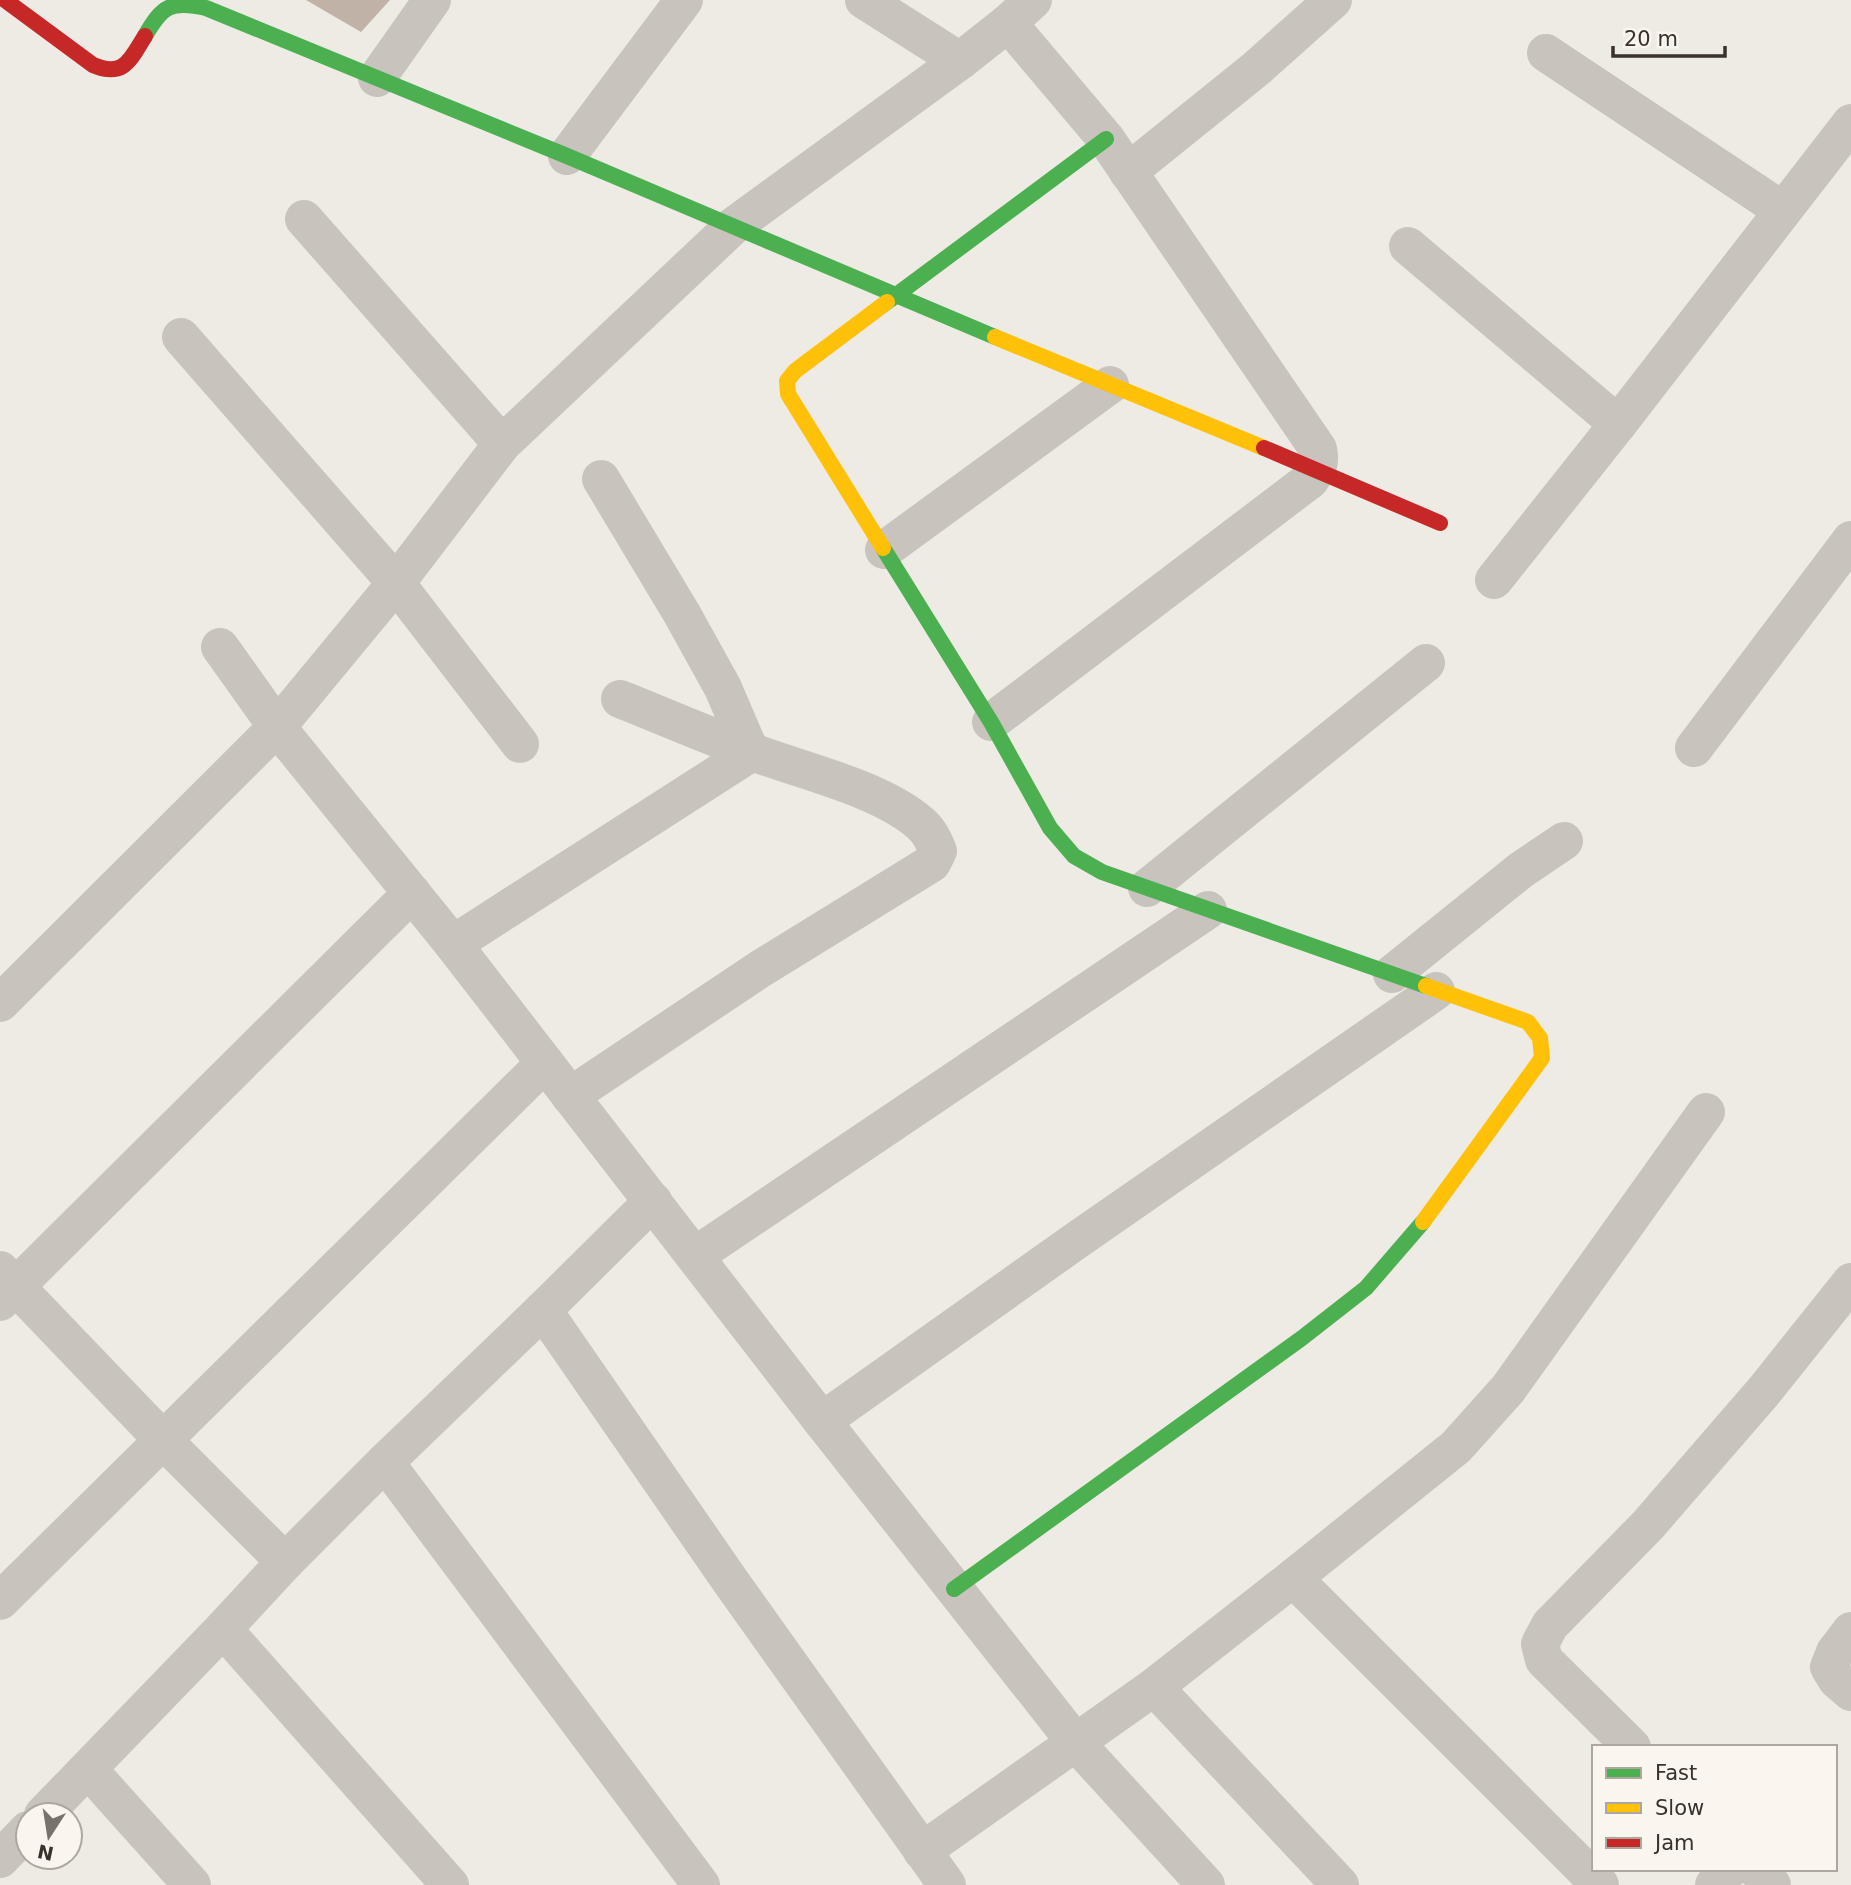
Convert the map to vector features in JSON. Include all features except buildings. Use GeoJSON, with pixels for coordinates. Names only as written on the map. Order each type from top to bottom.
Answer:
{"type":"FeatureCollection","features":[{"type":"Feature","properties":{"kind":"street"},"geometry":{"type":"LineString","coordinates":[[5,0],[93,65],[106,70],[118,70],[126,63],[161,12],[170,4],[190,3],[567,156],[1440,523]]}},
{"type":"Feature","properties":{"kind":"street"},"geometry":{"type":"LineString","coordinates":[[377,78],[432,0]]}},
{"type":"Feature","properties":{"kind":"street"},"geometry":{"type":"LineString","coordinates":[[567,156],[684,0]]}},
{"type":"Feature","properties":{"kind":"street"},"geometry":{"type":"LineString","coordinates":[[864,0],[960,61]]}},
{"type":"Feature","properties":{"kind":"street"},"geometry":{"type":"LineString","coordinates":[[1128,172],[1257,68],[1333,0]]}},
{"type":"Feature","properties":{"kind":"street"},"geometry":{"type":"LineString","coordinates":[[0,1003],[278,727],[396,583],[502,444],[732,227],[960,61],[1021,12],[1318,449],[1320,457],[1318,470],[1310,480],[991,722]]}},
{"type":"Feature","properties":{"kind":"street"},"geometry":{"type":"LineString","coordinates":[[1546,53],[1782,210]]}},
{"type":"Feature","properties":{"kind":"street"},"geometry":{"type":"LineString","coordinates":[[1494,580],[1851,123]]}},
{"type":"Feature","properties":{"kind":"street"},"geometry":{"type":"LineString","coordinates":[[954,1589],[1303,1338],[1366,1288],[1414,1234],[1542,1058],[1543,1048],[1536,1028],[1528,1022],[1102,872],[1073,856],[1050,828],[991,722],[788,394],[787,381],[795,371],[1107,139]]}},
{"type":"Feature","properties":{"kind":"street"},"geometry":{"type":"LineString","coordinates":[[304,219],[502,444]]}},
{"type":"Feature","properties":{"kind":"street"},"geometry":{"type":"LineString","coordinates":[[1408,246],[1618,424]]}},
{"type":"Feature","properties":{"kind":"street"},"geometry":{"type":"LineString","coordinates":[[181,337],[396,583],[520,744]]}},
{"type":"Feature","properties":{"kind":"street"},"geometry":{"type":"LineString","coordinates":[[884,550],[1110,385]]}},
{"type":"Feature","properties":{"kind":"street"},"geometry":{"type":"LineString","coordinates":[[601,479],[723,688],[750,751]]}},
{"type":"Feature","properties":{"kind":"street"},"geometry":{"type":"LineString","coordinates":[[1694,748],[1851,540]]}},
{"type":"Feature","properties":{"kind":"street"},"geometry":{"type":"LineString","coordinates":[[220,647],[278,727],[453,944],[822,1421],[1076,1743],[1206,1885]]}},
{"type":"Feature","properties":{"kind":"street"},"geometry":{"type":"LineString","coordinates":[[1147,888],[1426,663]]}},
{"type":"Feature","properties":{"kind":"street"},"geometry":{"type":"LineString","coordinates":[[570,1096],[760,969],[932,863],[938,851],[933,838],[922,825],[876,796],[750,751],[620,699]]}},
{"type":"Feature","properties":{"kind":"street"},"geometry":{"type":"LineString","coordinates":[[453,944],[750,751]]}},
{"type":"Feature","properties":{"kind":"street"},"geometry":{"type":"LineString","coordinates":[[1392,974],[1521,870],[1564,841]]}},
{"type":"Feature","properties":{"kind":"street"},"geometry":{"type":"LineString","coordinates":[[285,1562],[5,1286],[412,893]]}},
{"type":"Feature","properties":{"kind":"street"},"geometry":{"type":"LineString","coordinates":[[696,1255],[1208,910]]}},
{"type":"Feature","properties":{"kind":"street"},"geometry":{"type":"LineString","coordinates":[[822,1421],[1088,1232],[1436,991]]}},
{"type":"Feature","properties":{"kind":"street"},"geometry":{"type":"LineString","coordinates":[[0,1601],[545,1063]]}},
{"type":"Feature","properties":{"kind":"street"},"geometry":{"type":"LineString","coordinates":[[922,1851],[1154,1687],[1456,1447],[1508,1389],[1706,1112]]}},
{"type":"Feature","properties":{"kind":"street"},"geometry":{"type":"LineString","coordinates":[[57,1801],[285,1562],[653,1201]]}},
{"type":"Feature","properties":{"kind":"street"},"geometry":{"type":"LineString","coordinates":[[1630,1745],[1544,1660],[1540,1644],[1550,1625],[1648,1525],[1765,1391],[1851,1282]]}},
{"type":"Feature","properties":{"kind":"street"},"geometry":{"type":"LineString","coordinates":[[543,1310],[731,1582],[947,1885]]}},
{"type":"Feature","properties":{"kind":"street"},"geometry":{"type":"LineString","coordinates":[[385,1462],[701,1885]]}},
{"type":"Feature","properties":{"kind":"street"},"geometry":{"type":"LineString","coordinates":[[1293,1578],[1600,1885]]}},
{"type":"Feature","properties":{"kind":"street"},"geometry":{"type":"LineString","coordinates":[[223,1629],[450,1885]]}},
{"type":"Feature","properties":{"kind":"street"},"geometry":{"type":"LineString","coordinates":[[1851,1631],[1835,1652],[1829,1667],[1837,1680],[1851,1692]]}},
{"type":"Feature","properties":{"kind":"street"},"geometry":{"type":"LineString","coordinates":[[1154,1687],[1340,1885]]}},
{"type":"Feature","properties":{"kind":"street"},"geometry":{"type":"LineString","coordinates":[[88,1769],[192,1885]]}},
{"type":"Feature","properties":{"kind":"street"},"geometry":{"type":"LineString","coordinates":[[0,1859],[14,1844]]}},
{"type":"Feature","properties":{"kind":"street"},"geometry":{"type":"LineString","coordinates":[[1714,1885],[1728,1871]]}},
{"type":"Feature","properties":{"kind":"street"},"geometry":{"type":"LineString","coordinates":[[1758,1871],[1772,1885]]}},
{"type":"Feature","properties":{"kind":"traffic: fast"},"geometry":{"type":"LineString","coordinates":[[145,36],[157,18],[169,8],[176,5],[206,8],[567,156],[995,337]]}},
{"type":"Feature","properties":{"kind":"traffic: fast"},"geometry":{"type":"LineString","coordinates":[[887,302],[1106,139]]}},
{"type":"Feature","properties":{"kind":"traffic: fast"},"geometry":{"type":"LineString","coordinates":[[883,548],[991,722],[1050,828],[1074,856],[1102,872],[1426,986]]}},
{"type":"Feature","properties":{"kind":"traffic: fast"},"geometry":{"type":"LineString","coordinates":[[954,1589],[1302,1338],[1366,1288],[1423,1222]]}},
{"type":"Feature","properties":{"kind":"traffic: slow"},"geometry":{"type":"LineString","coordinates":[[883,548],[788,394],[787,381],[795,371],[887,302]]}},
{"type":"Feature","properties":{"kind":"traffic: slow"},"geometry":{"type":"LineString","coordinates":[[995,337],[1264,448]]}},
{"type":"Feature","properties":{"kind":"traffic: slow"},"geometry":{"type":"LineString","coordinates":[[1423,1222],[1542,1058],[1540,1038],[1528,1022],[1426,986]]}},
{"type":"Feature","properties":{"kind":"traffic: jam"},"geometry":{"type":"LineString","coordinates":[[5,0],[93,65],[104,68],[119,68],[125,64],[145,36]]}},
{"type":"Feature","properties":{"kind":"traffic: jam"},"geometry":{"type":"LineString","coordinates":[[1264,448],[1440,523]]}}]}
